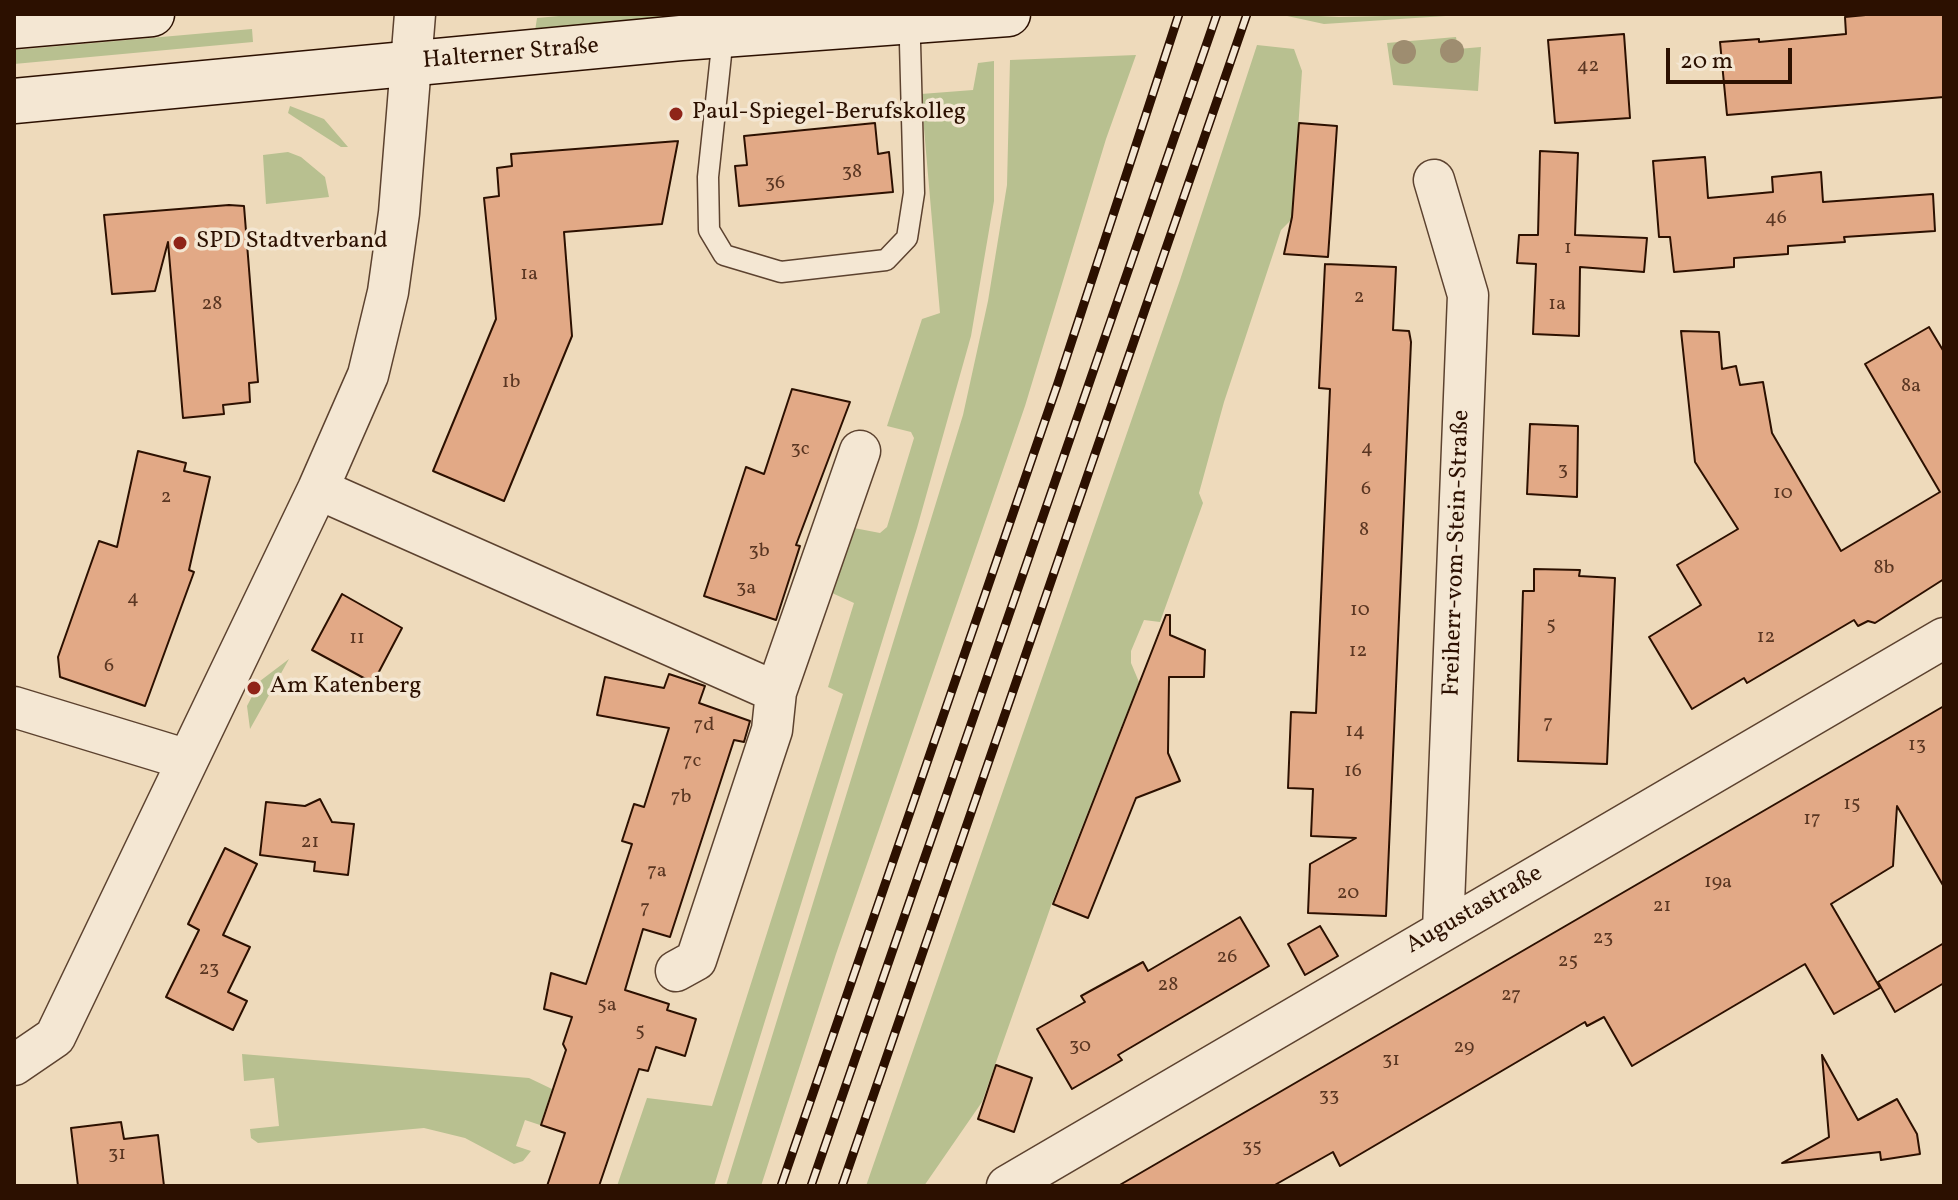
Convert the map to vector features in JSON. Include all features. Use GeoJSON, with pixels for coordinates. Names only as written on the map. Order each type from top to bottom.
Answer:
{"type":"FeatureCollection","features":[{"type":"Feature","properties":{"kind":"main road"},"geometry":{"type":"LineString","coordinates":[[14,26],[152,14]]}},
{"type":"Feature","properties":{"kind":"main road","name":"Halterner Straße"},"geometry":{"type":"LineString","coordinates":[[14,101],[723,36],[1008,14]]}},
{"type":"Feature","properties":{"kind":"street"},"geometry":{"type":"LineString","coordinates":[[14,1065],[55,1037],[318,489],[368,375],[388,292],[415,14]]}},
{"type":"Feature","properties":{"kind":"street","name":"Freiherr-vom-Stein-Straße"},"geometry":{"type":"LineString","coordinates":[[1434,180],[1468,295],[1443,930]]}},
{"type":"Feature","properties":{"kind":"street"},"geometry":{"type":"LineString","coordinates":[[676,971],[696,960],[772,730],[776,692],[860,451]]}},
{"type":"Feature","properties":{"kind":"street"},"geometry":{"type":"LineString","coordinates":[[318,489],[776,692]]}},
{"type":"Feature","properties":{"kind":"street","name":"Augustastraße"},"geometry":{"type":"LineString","coordinates":[[1007,1186],[1944,638]]}},
{"type":"Feature","properties":{"kind":"street"},"geometry":{"type":"LineString","coordinates":[[14,707],[188,760]]}},
{"type":"Feature","properties":{"kind":"lane"},"geometry":{"type":"LineString","coordinates":[[723,36],[708,177],[709,230],[724,255],[781,272],[886,260],[907,238],[914,193],[907,22]]}},
{"type":"Feature","properties":{"kind":"green space"},"geometry":{"type":"Polygon","coordinates":[[[581,14],[691,14],[535,31],[537,18],[581,14]]]}},
{"type":"Feature","properties":{"kind":"green space"},"geometry":{"type":"Polygon","coordinates":[[[1278,14],[1339,17],[1476,14],[1324,24],[1278,14]]]}},
{"type":"Feature","properties":{"kind":"green space"},"geometry":{"type":"Polygon","coordinates":[[[252,29],[253,42],[14,64],[14,50],[252,29]]]}},
{"type":"Feature","properties":{"kind":"green space"},"geometry":{"type":"Polygon","coordinates":[[[1456,37],[1458,49],[1481,47],[1478,91],[1393,85],[1387,43],[1456,37]]]}},
{"type":"Feature","properties":{"kind":"green space"},"geometry":{"type":"Polygon","coordinates":[[[1257,45],[1294,49],[1302,71],[1292,219],[1281,230],[1224,402],[1199,493],[1203,503],[1160,622],[1144,620],[1131,651],[1131,663],[1139,682],[1052,903],[982,1102],[924,1186],[866,1186],[1180,280],[1257,45]]]}},
{"type":"Feature","properties":{"kind":"green space"},"geometry":{"type":"Polygon","coordinates":[[[1136,55],[1106,139],[1025,406],[836,954],[761,1186],[726,1186],[963,415],[988,301],[1007,185],[1010,60],[1136,55]]]}},
{"type":"Feature","properties":{"kind":"green space"},"geometry":{"type":"Polygon","coordinates":[[[994,61],[994,201],[971,336],[917,528],[714,1186],[617,1186],[647,1098],[712,1106],[843,694],[828,687],[854,603],[832,593],[854,528],[880,533],[887,527],[914,438],[911,432],[887,426],[922,319],[940,313],[921,94],[973,90],[978,63],[994,61]]]}},
{"type":"Feature","properties":{"kind":"green space"},"geometry":{"type":"Polygon","coordinates":[[[290,106],[324,119],[348,147],[341,147],[288,113],[290,106]]]}},
{"type":"Feature","properties":{"kind":"green space"},"geometry":{"type":"Polygon","coordinates":[[[288,152],[301,157],[325,177],[329,197],[266,204],[263,155],[288,152]]]}},
{"type":"Feature","properties":{"kind":"green space"},"geometry":{"type":"Polygon","coordinates":[[[289,659],[250,729],[247,706],[260,681],[289,659]]]}},
{"type":"Feature","properties":{"kind":"green space"},"geometry":{"type":"Polygon","coordinates":[[[242,1054],[529,1078],[552,1089],[540,1125],[525,1120],[516,1146],[531,1151],[523,1161],[514,1164],[465,1138],[424,1128],[258,1143],[251,1138],[250,1129],[279,1126],[274,1078],[244,1081],[242,1054]]]}},
{"type":"Feature","properties":{"kind":"building"},"geometry":{"type":"Polygon","coordinates":[[[1944,14],[1944,97],[1727,115],[1720,42],[1759,39],[1759,42],[1846,34],[1845,17],[1944,14]]]}},
{"type":"Feature","properties":{"kind":"building"},"geometry":{"type":"Polygon","coordinates":[[[1624,34],[1630,118],[1555,123],[1548,40],[1624,34]]]}},
{"type":"Feature","properties":{"kind":"building"},"geometry":{"type":"Polygon","coordinates":[[[875,123],[878,154],[889,152],[893,192],[739,206],[735,166],[747,165],[744,136],[875,123]]]}},
{"type":"Feature","properties":{"kind":"building"},"geometry":{"type":"Polygon","coordinates":[[[1299,123],[1337,126],[1328,257],[1284,254],[1292,217],[1299,123]]]}},
{"type":"Feature","properties":{"kind":"building"},"geometry":{"type":"Polygon","coordinates":[[[678,141],[662,224],[564,232],[572,336],[504,501],[433,471],[496,319],[484,198],[499,196],[497,168],[512,166],[511,154],[678,141]]]}},
{"type":"Feature","properties":{"kind":"building"},"geometry":{"type":"Polygon","coordinates":[[[1540,151],[1578,153],[1575,235],[1647,238],[1644,272],[1580,267],[1579,336],[1533,334],[1536,264],[1517,263],[1519,235],[1538,235],[1540,151]]]}},
{"type":"Feature","properties":{"kind":"building"},"geometry":{"type":"Polygon","coordinates":[[[1705,157],[1708,198],[1773,192],[1772,177],[1821,172],[1823,202],[1933,194],[1935,231],[1844,237],[1845,242],[1788,246],[1788,254],[1734,258],[1734,267],[1674,272],[1670,237],[1659,237],[1653,161],[1705,157]]]}},
{"type":"Feature","properties":{"kind":"building"},"geometry":{"type":"Polygon","coordinates":[[[244,206],[258,382],[249,383],[250,402],[223,405],[224,414],[183,418],[168,242],[155,291],[112,294],[104,215],[244,206]]]}},
{"type":"Feature","properties":{"kind":"building"},"geometry":{"type":"Polygon","coordinates":[[[1325,264],[1396,267],[1393,330],[1409,331],[1411,342],[1386,916],[1308,913],[1310,864],[1356,838],[1311,836],[1313,789],[1288,788],[1291,712],[1316,713],[1330,389],[1319,388],[1325,264]]]}},
{"type":"Feature","properties":{"kind":"building"},"geometry":{"type":"Polygon","coordinates":[[[1929,327],[1944,352],[1944,579],[1875,623],[1868,621],[1858,626],[1854,620],[1747,683],[1744,678],[1692,709],[1649,637],[1701,605],[1677,565],[1738,529],[1695,462],[1681,331],[1719,332],[1722,369],[1736,366],[1740,385],[1763,382],[1772,433],[1841,551],[1940,492],[1865,364],[1929,327]]]}},
{"type":"Feature","properties":{"kind":"building"},"geometry":{"type":"Polygon","coordinates":[[[792,389],[850,402],[796,545],[800,546],[776,620],[704,596],[746,467],[764,474],[792,389]]]}},
{"type":"Feature","properties":{"kind":"building"},"geometry":{"type":"Polygon","coordinates":[[[1530,424],[1578,426],[1577,497],[1527,494],[1530,424]]]}},
{"type":"Feature","properties":{"kind":"building"},"geometry":{"type":"Polygon","coordinates":[[[138,451],[186,463],[184,471],[210,477],[189,570],[194,572],[145,706],[60,677],[58,657],[99,541],[117,547],[138,451]]]}},
{"type":"Feature","properties":{"kind":"building"},"geometry":{"type":"Polygon","coordinates":[[[1534,569],[1580,570],[1579,576],[1615,578],[1607,764],[1518,761],[1523,591],[1534,591],[1534,569]]]}},
{"type":"Feature","properties":{"kind":"building"},"geometry":{"type":"Polygon","coordinates":[[[342,594],[402,628],[373,683],[312,650],[342,594]]]}},
{"type":"Feature","properties":{"kind":"building"},"geometry":{"type":"Polygon","coordinates":[[[1166,615],[1170,615],[1170,635],[1205,650],[1204,677],[1169,677],[1168,753],[1180,781],[1136,798],[1088,918],[1053,904],[1166,615]]]}},
{"type":"Feature","properties":{"kind":"building"},"geometry":{"type":"Polygon","coordinates":[[[669,674],[705,686],[699,703],[750,721],[744,742],[734,740],[670,937],[643,929],[625,990],[669,1004],[667,1010],[696,1019],[685,1056],[656,1047],[648,1071],[639,1069],[599,1186],[547,1186],[565,1133],[541,1125],[566,1050],[563,1044],[572,1017],[544,1009],[551,973],[586,984],[632,844],[622,841],[634,804],[644,807],[669,728],[597,715],[605,677],[664,688],[669,674]]]}},
{"type":"Feature","properties":{"kind":"building"},"geometry":{"type":"Polygon","coordinates":[[[1944,706],[1944,887],[1897,806],[1893,866],[1831,904],[1880,988],[1834,1014],[1805,964],[1632,1066],[1604,1017],[1587,1026],[1585,1022],[1340,1166],[1333,1152],[1273,1186],[1118,1186],[1944,706]]]}},
{"type":"Feature","properties":{"kind":"building"},"geometry":{"type":"Polygon","coordinates":[[[320,799],[332,822],[354,824],[348,875],[314,871],[315,862],[260,855],[266,802],[305,806],[320,799]]]}},
{"type":"Feature","properties":{"kind":"building"},"geometry":{"type":"Polygon","coordinates":[[[225,848],[257,864],[223,935],[250,947],[228,992],[247,1001],[233,1030],[166,997],[199,930],[188,924],[225,848]]]}},
{"type":"Feature","properties":{"kind":"building"},"geometry":{"type":"Polygon","coordinates":[[[1240,917],[1269,966],[1118,1055],[1122,1060],[1072,1089],[1037,1029],[1085,1002],[1081,996],[1143,962],[1148,971],[1240,917]]]}},
{"type":"Feature","properties":{"kind":"building"},"geometry":{"type":"Polygon","coordinates":[[[1320,926],[1338,956],[1305,975],[1288,944],[1320,926]]]}},
{"type":"Feature","properties":{"kind":"building"},"geometry":{"type":"Polygon","coordinates":[[[1944,943],[1944,983],[1895,1012],[1878,982],[1944,943]]]}},
{"type":"Feature","properties":{"kind":"building"},"geometry":{"type":"Polygon","coordinates":[[[1822,1055],[1858,1120],[1897,1099],[1917,1134],[1920,1154],[1881,1160],[1880,1152],[1782,1163],[1829,1137],[1822,1055]]]}},
{"type":"Feature","properties":{"kind":"building"},"geometry":{"type":"Polygon","coordinates":[[[996,1065],[1032,1078],[1014,1132],[978,1119],[996,1065]]]}},
{"type":"Feature","properties":{"kind":"building"},"geometry":{"type":"Polygon","coordinates":[[[121,1122],[124,1139],[158,1135],[164,1186],[78,1186],[71,1128],[121,1122]]]}},
{"type":"Feature","properties":{"kind":"railway"},"geometry":{"type":"LineString","coordinates":[[781,1186],[1058,383],[1179,14]]}},
{"type":"Feature","properties":{"kind":"railway"},"geometry":{"type":"LineString","coordinates":[[811,1186],[1217,14]]}},
{"type":"Feature","properties":{"kind":"railway"},"geometry":{"type":"LineString","coordinates":[[842,1186],[1247,14]]}},
{"type":"Feature","properties":{"kind":"place","name":"Paul-Spiegel-Berufskolleg"},"geometry":{"type":"Point","coordinates":[676,114]}},
{"type":"Feature","properties":{"kind":"place","name":"SPD Stadtverband"},"geometry":{"type":"Point","coordinates":[180,243]}},
{"type":"Feature","properties":{"kind":"place","name":"Am Katenberg"},"geometry":{"type":"Point","coordinates":[254,688]}}]}
